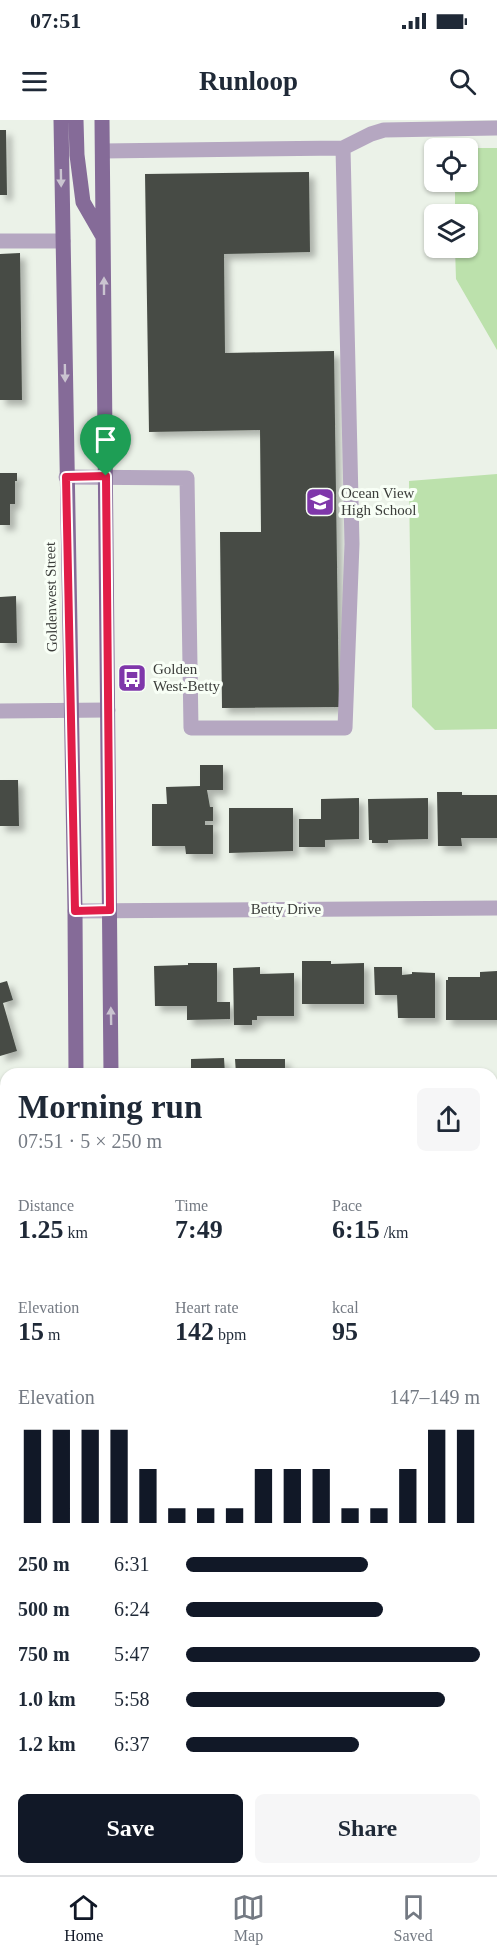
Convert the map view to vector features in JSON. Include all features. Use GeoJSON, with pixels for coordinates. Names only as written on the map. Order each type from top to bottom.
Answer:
{"type":"FeatureCollection","features":[{"type":"Feature","properties":{"kind":"main road","name":"Goldenwest Street"},"geometry":{"type":"LineString","coordinates":[[61,120],[76,1068]]}},
{"type":"Feature","properties":{"kind":"main road"},"geometry":{"type":"LineString","coordinates":[[76,120],[82,202],[103,238]]}},
{"type":"Feature","properties":{"kind":"main road"},"geometry":{"type":"LineString","coordinates":[[102,120],[111,1068]]}},
{"type":"Feature","properties":{"kind":"street"},"geometry":{"type":"LineString","coordinates":[[103,151],[343,148],[384,130],[496,128]]}},
{"type":"Feature","properties":{"kind":"street"},"geometry":{"type":"LineString","coordinates":[[66,477],[187,478],[190,728],[345,728],[352,544],[343,148]]}},
{"type":"Feature","properties":{"kind":"street"},"geometry":{"type":"LineString","coordinates":[[0,241],[63,241]]}},
{"type":"Feature","properties":{"kind":"street"},"geometry":{"type":"LineString","coordinates":[[0,711],[108,710]]}},
{"type":"Feature","properties":{"kind":"street","name":"Betty Drive"},"geometry":{"type":"LineString","coordinates":[[75,911],[497,908]]}},
{"type":"Feature","properties":{"kind":"green space"},"geometry":{"type":"Polygon","coordinates":[[[478,148],[497,148],[497,350],[456,279],[455,258],[478,258],[478,204],[455,204],[455,192],[478,192],[478,148]]]}},
{"type":"Feature","properties":{"kind":"green space"},"geometry":{"type":"Polygon","coordinates":[[[497,474],[497,729],[435,730],[412,707],[409,481],[497,474]]]}},
{"type":"Feature","properties":{"kind":"building"},"geometry":{"type":"Polygon","coordinates":[[[0,130],[6,130],[7,195],[0,195],[0,130]]]}},
{"type":"Feature","properties":{"kind":"building"},"geometry":{"type":"Polygon","coordinates":[[[309,172],[310,252],[224,254],[225,353],[334,351],[339,707],[222,708],[220,532],[261,532],[260,430],[149,432],[145,174],[309,172]]]}},
{"type":"Feature","properties":{"kind":"building"},"geometry":{"type":"Polygon","coordinates":[[[20,253],[22,400],[0,400],[0,254],[20,253]]]}},
{"type":"Feature","properties":{"kind":"building"},"geometry":{"type":"Polygon","coordinates":[[[0,473],[17,473],[15,504],[10,504],[10,525],[0,525],[0,473]]]}},
{"type":"Feature","properties":{"kind":"building"},"geometry":{"type":"Polygon","coordinates":[[[16,596],[17,643],[0,643],[0,597],[16,596]]]}},
{"type":"Feature","properties":{"kind":"building"},"geometry":{"type":"Polygon","coordinates":[[[200,765],[223,765],[223,790],[207,790],[210,807],[213,807],[213,821],[205,821],[205,825],[213,825],[213,854],[186,854],[185,846],[152,846],[152,804],[167,804],[166,787],[200,786],[200,765]]]}},
{"type":"Feature","properties":{"kind":"building"},"geometry":{"type":"Polygon","coordinates":[[[0,780],[18,780],[19,826],[0,826],[0,780]]]}},
{"type":"Feature","properties":{"kind":"building"},"geometry":{"type":"Polygon","coordinates":[[[437,792],[497,795],[497,838],[461,838],[462,846],[438,846],[437,792]]]}},
{"type":"Feature","properties":{"kind":"building"},"geometry":{"type":"Polygon","coordinates":[[[359,798],[359,839],[325,840],[325,847],[299,847],[299,819],[321,819],[321,799],[359,798]]]}},
{"type":"Feature","properties":{"kind":"building"},"geometry":{"type":"Polygon","coordinates":[[[428,798],[428,839],[388,840],[388,843],[372,843],[372,840],[369,840],[368,799],[428,798]]]}},
{"type":"Feature","properties":{"kind":"building"},"geometry":{"type":"Polygon","coordinates":[[[229,808],[293,808],[293,851],[229,853],[229,808]]]}},
{"type":"Feature","properties":{"kind":"building"},"geometry":{"type":"Polygon","coordinates":[[[302,961],[331,961],[331,964],[364,963],[364,1004],[302,1004],[302,961]]]}},
{"type":"Feature","properties":{"kind":"building"},"geometry":{"type":"Polygon","coordinates":[[[188,963],[217,963],[217,1002],[230,1002],[230,1019],[187,1020],[187,1006],[155,1006],[154,966],[188,965],[188,963]]]}},
{"type":"Feature","properties":{"kind":"building"},"geometry":{"type":"Polygon","coordinates":[[[260,967],[260,974],[294,973],[294,1016],[257,1016],[257,1020],[252,1020],[252,1025],[234,1025],[233,968],[260,967]]]}},
{"type":"Feature","properties":{"kind":"building"},"geometry":{"type":"Polygon","coordinates":[[[374,967],[402,967],[402,975],[412,974],[412,972],[435,973],[435,1018],[398,1018],[397,995],[375,995],[374,967]]]}},
{"type":"Feature","properties":{"kind":"building"},"geometry":{"type":"Polygon","coordinates":[[[497,971],[497,1020],[446,1020],[446,980],[448,977],[480,977],[480,972],[497,971]]]}},
{"type":"Feature","properties":{"kind":"building"},"geometry":{"type":"Polygon","coordinates":[[[7,981],[13,1000],[3,1003],[17,1051],[0,1056],[0,983],[7,981]]]}},
{"type":"Feature","properties":{"kind":"building"},"geometry":{"type":"Polygon","coordinates":[[[224,1058],[225,1068],[191,1068],[191,1059],[224,1058]]]}},
{"type":"Feature","properties":{"kind":"building"},"geometry":{"type":"Polygon","coordinates":[[[235,1059],[285,1059],[285,1068],[236,1068],[235,1059]]]}},
{"type":"Feature","properties":{"kind":"place","name":"Ocean View High School"},"geometry":{"type":"Point","coordinates":[320,502]}},
{"type":"Feature","properties":{"kind":"place","name":"Golden West-Betty"},"geometry":{"type":"Point","coordinates":[132,678]}},
{"type":"Feature","properties":{"kind":"route"},"geometry":{"type":"LineString","coordinates":[[106,476],[110,910],[75,911],[66,477],[106,476]]}}]}
